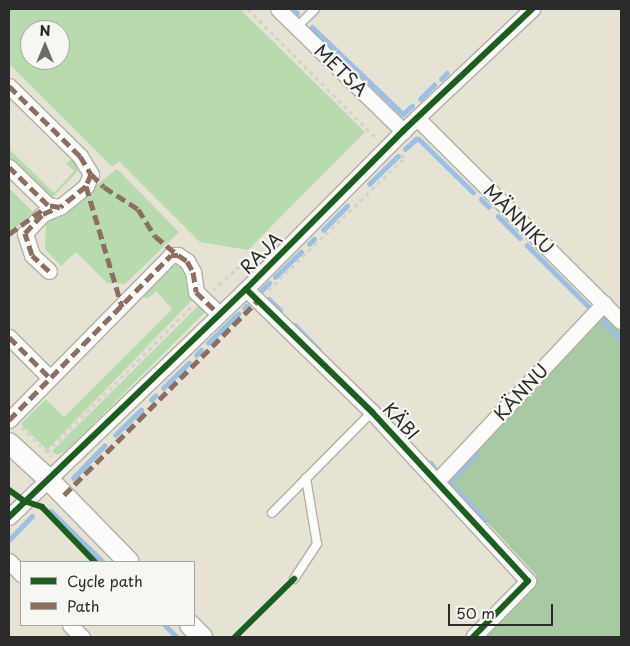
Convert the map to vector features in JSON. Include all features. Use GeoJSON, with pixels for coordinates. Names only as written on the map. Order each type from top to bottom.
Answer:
{"type":"FeatureCollection","features":[{"type":"Feature","properties":{"kind":"street","name":"METSA"},"geometry":{"type":"LineString","coordinates":[[278,9],[403,131]]}},
{"type":"Feature","properties":{"kind":"street","name":"RAJA"},"geometry":{"type":"LineString","coordinates":[[9,517],[54,471],[246,289],[403,131],[532,9]]}},
{"type":"Feature","properties":{"kind":"street"},"geometry":{"type":"LineString","coordinates":[[9,86],[80,156],[91,174],[86,186],[59,207],[44,214],[25,233],[32,255],[49,271]]}},
{"type":"Feature","properties":{"kind":"street","name":"MÄNNIKU"},"geometry":{"type":"LineString","coordinates":[[417,118],[621,321]]}},
{"type":"Feature","properties":{"kind":"street"},"geometry":{"type":"LineString","coordinates":[[9,168],[48,205],[59,207]]}},
{"type":"Feature","properties":{"kind":"street"},"geometry":{"type":"LineString","coordinates":[[10,418],[171,255],[178,255],[187,261],[193,272],[196,292],[219,314]]}},
{"type":"Feature","properties":{"kind":"street","name":"KÄBI"},"geometry":{"type":"LineString","coordinates":[[246,289],[372,412],[528,581],[473,637]]}},
{"type":"Feature","properties":{"kind":"street","name":"KÄNNU"},"geometry":{"type":"LineString","coordinates":[[437,481],[604,303]]}},
{"type":"Feature","properties":{"kind":"street"},"geometry":{"type":"LineString","coordinates":[[9,337],[50,378]]}},
{"type":"Feature","properties":{"kind":"street"},"geometry":{"type":"LineString","coordinates":[[9,443],[54,471],[128,561]]}},
{"type":"Feature","properties":{"kind":"street"},"geometry":{"type":"LineString","coordinates":[[9,561],[20,573]]}},
{"type":"Feature","properties":{"kind":"street"},"geometry":{"type":"LineString","coordinates":[[71,626],[82,637]]}},
{"type":"Feature","properties":{"kind":"street"},"geometry":{"type":"LineString","coordinates":[[191,626],[202,637]]}},
{"type":"Feature","properties":{"kind":"lane"},"geometry":{"type":"LineString","coordinates":[[297,27],[315,9]]}},
{"type":"Feature","properties":{"kind":"lane"},"geometry":{"type":"LineString","coordinates":[[272,512],[372,412]]}},
{"type":"Feature","properties":{"kind":"lane"},"geometry":{"type":"LineString","coordinates":[[294,578],[317,544],[306,478]]}},
{"type":"Feature","properties":{"kind":"path"},"geometry":{"type":"LineString","coordinates":[[248,9],[381,142]]}},
{"type":"Feature","properties":{"kind":"path"},"geometry":{"type":"LineString","coordinates":[[258,300],[404,158],[397,150],[393,154]]}},
{"type":"Feature","properties":{"kind":"path"},"geometry":{"type":"LineString","coordinates":[[10,418],[54,471]]}},
{"type":"Feature","properties":{"kind":"green space"},"geometry":{"type":"Polygon","coordinates":[[[9,9],[240,9],[365,132],[248,250],[200,242],[119,161],[112,167],[9,64],[9,9]]]}},
{"type":"Feature","properties":{"kind":"green space"},"geometry":{"type":"Polygon","coordinates":[[[9,149],[54,193],[74,171],[66,163],[74,158],[81,168],[50,198],[9,160],[9,149]]]}},
{"type":"Feature","properties":{"kind":"green space"},"geometry":{"type":"Polygon","coordinates":[[[117,169],[179,232],[125,284],[107,283],[76,252],[61,266],[45,249],[46,224],[117,169]]]}},
{"type":"Feature","properties":{"kind":"green space"},"geometry":{"type":"Polygon","coordinates":[[[9,188],[33,212],[9,234],[9,188]]]}},
{"type":"Feature","properties":{"kind":"green space"},"geometry":{"type":"Polygon","coordinates":[[[173,264],[185,268],[196,296],[47,450],[21,424],[46,399],[64,417],[172,309],[156,291],[147,299],[143,296],[146,293],[147,286],[173,264]]]}},
{"type":"Feature","properties":{"kind":"green space"},"geometry":{"type":"Polygon","coordinates":[[[201,303],[205,307],[204,313],[66,451],[56,455],[52,451],[201,303]]]}},
{"type":"Feature","properties":{"kind":"green space"},"geometry":{"type":"Polygon","coordinates":[[[604,313],[621,329],[621,637],[480,637],[537,576],[449,481],[604,313]]]}},
{"type":"Feature","properties":{"kind":"waterway"},"geometry":{"type":"LineString","coordinates":[[293,9],[297,13]]}},
{"type":"Feature","properties":{"kind":"waterway"},"geometry":{"type":"LineString","coordinates":[[312,27],[403,114],[412,106]]}},
{"type":"Feature","properties":{"kind":"waterway"},"geometry":{"type":"LineString","coordinates":[[441,79],[447,73]]}},
{"type":"Feature","properties":{"kind":"waterway"},"geometry":{"type":"LineString","coordinates":[[420,99],[434,85]]}},
{"type":"Feature","properties":{"kind":"waterway"},"geometry":{"type":"LineString","coordinates":[[405,149],[416,139],[419,139],[473,192]]}},
{"type":"Feature","properties":{"kind":"waterway"},"geometry":{"type":"LineString","coordinates":[[369,184],[398,156]]}},
{"type":"Feature","properties":{"kind":"waterway"},"geometry":{"type":"LineString","coordinates":[[481,199],[489,207]]}},
{"type":"Feature","properties":{"kind":"waterway"},"geometry":{"type":"LineString","coordinates":[[323,230],[347,206]]}},
{"type":"Feature","properties":{"kind":"waterway"},"geometry":{"type":"LineString","coordinates":[[498,216],[520,238]]}},
{"type":"Feature","properties":{"kind":"waterway"},"geometry":{"type":"LineString","coordinates":[[309,244],[314,239]]}},
{"type":"Feature","properties":{"kind":"waterway"},"geometry":{"type":"LineString","coordinates":[[527,245],[588,306]]}},
{"type":"Feature","properties":{"kind":"waterway"},"geometry":{"type":"LineString","coordinates":[[275,277],[301,252]]}},
{"type":"Feature","properties":{"kind":"waterway"},"geometry":{"type":"LineString","coordinates":[[259,293],[269,283]]}},
{"type":"Feature","properties":{"kind":"waterway"},"geometry":{"type":"LineString","coordinates":[[269,299],[280,310]]}},
{"type":"Feature","properties":{"kind":"waterway"},"geometry":{"type":"LineString","coordinates":[[208,343],[238,314]]}},
{"type":"Feature","properties":{"kind":"waterway"},"geometry":{"type":"LineString","coordinates":[[604,322],[621,339]]}},
{"type":"Feature","properties":{"kind":"waterway"},"geometry":{"type":"LineString","coordinates":[[295,325],[319,350]]}},
{"type":"Feature","properties":{"kind":"waterway"},"geometry":{"type":"LineString","coordinates":[[196,355],[201,350]]}},
{"type":"Feature","properties":{"kind":"waterway"},"geometry":{"type":"LineString","coordinates":[[163,388],[189,363]]}},
{"type":"Feature","properties":{"kind":"waterway"},"geometry":{"type":"LineString","coordinates":[[151,400],[155,396]]}},
{"type":"Feature","properties":{"kind":"waterway"},"geometry":{"type":"LineString","coordinates":[[115,435],[141,410]]}},
{"type":"Feature","properties":{"kind":"waterway"},"geometry":{"type":"LineString","coordinates":[[73,478],[104,446]]}},
{"type":"Feature","properties":{"kind":"waterway"},"geometry":{"type":"LineString","coordinates":[[477,454],[450,482],[486,520]]}},
{"type":"Feature","properties":{"kind":"waterway"},"geometry":{"type":"LineString","coordinates":[[431,463],[434,467]]}},
{"type":"Feature","properties":{"kind":"waterway"},"geometry":{"type":"LineString","coordinates":[[51,511],[102,561]]}},
{"type":"Feature","properties":{"kind":"waterway"},"geometry":{"type":"LineString","coordinates":[[9,540],[32,516]]}},
{"type":"Feature","properties":{"kind":"waterway"},"geometry":{"type":"LineString","coordinates":[[166,626],[177,637]]}},
{"type":"Feature","properties":{"kind":"marked path"},"geometry":{"type":"LineString","coordinates":[[9,86],[80,156],[91,174],[86,186],[60,207],[48,205],[9,167]]}},
{"type":"Feature","properties":{"kind":"marked path"},"geometry":{"type":"LineString","coordinates":[[91,174],[104,187],[138,209],[155,236],[178,255]]}},
{"type":"Feature","properties":{"kind":"marked path"},"geometry":{"type":"LineString","coordinates":[[86,186],[122,307]]}},
{"type":"Feature","properties":{"kind":"marked path"},"geometry":{"type":"LineString","coordinates":[[49,271],[32,255],[25,233],[43,214],[59,207]]}},
{"type":"Feature","properties":{"kind":"marked path"},"geometry":{"type":"LineString","coordinates":[[9,234],[42,210]]}},
{"type":"Feature","properties":{"kind":"marked path"},"geometry":{"type":"LineString","coordinates":[[9,420],[171,255],[178,255],[187,261],[193,272],[196,292],[219,314]]}},
{"type":"Feature","properties":{"kind":"marked path"},"geometry":{"type":"LineString","coordinates":[[64,495],[258,300]]}},
{"type":"Feature","properties":{"kind":"marked path"},"geometry":{"type":"LineString","coordinates":[[9,337],[50,378]]}},
{"type":"Feature","properties":{"kind":"cycle path"},"geometry":{"type":"LineString","coordinates":[[9,517],[246,289],[403,131],[532,9]]}},
{"type":"Feature","properties":{"kind":"cycle path"},"geometry":{"type":"LineString","coordinates":[[246,289],[372,412],[528,581],[473,637]]}},
{"type":"Feature","properties":{"kind":"cycle path"},"geometry":{"type":"LineString","coordinates":[[9,490],[24,501],[42,507],[94,561]]}},
{"type":"Feature","properties":{"kind":"cycle path"},"geometry":{"type":"LineString","coordinates":[[235,637],[294,579]]}}]}
